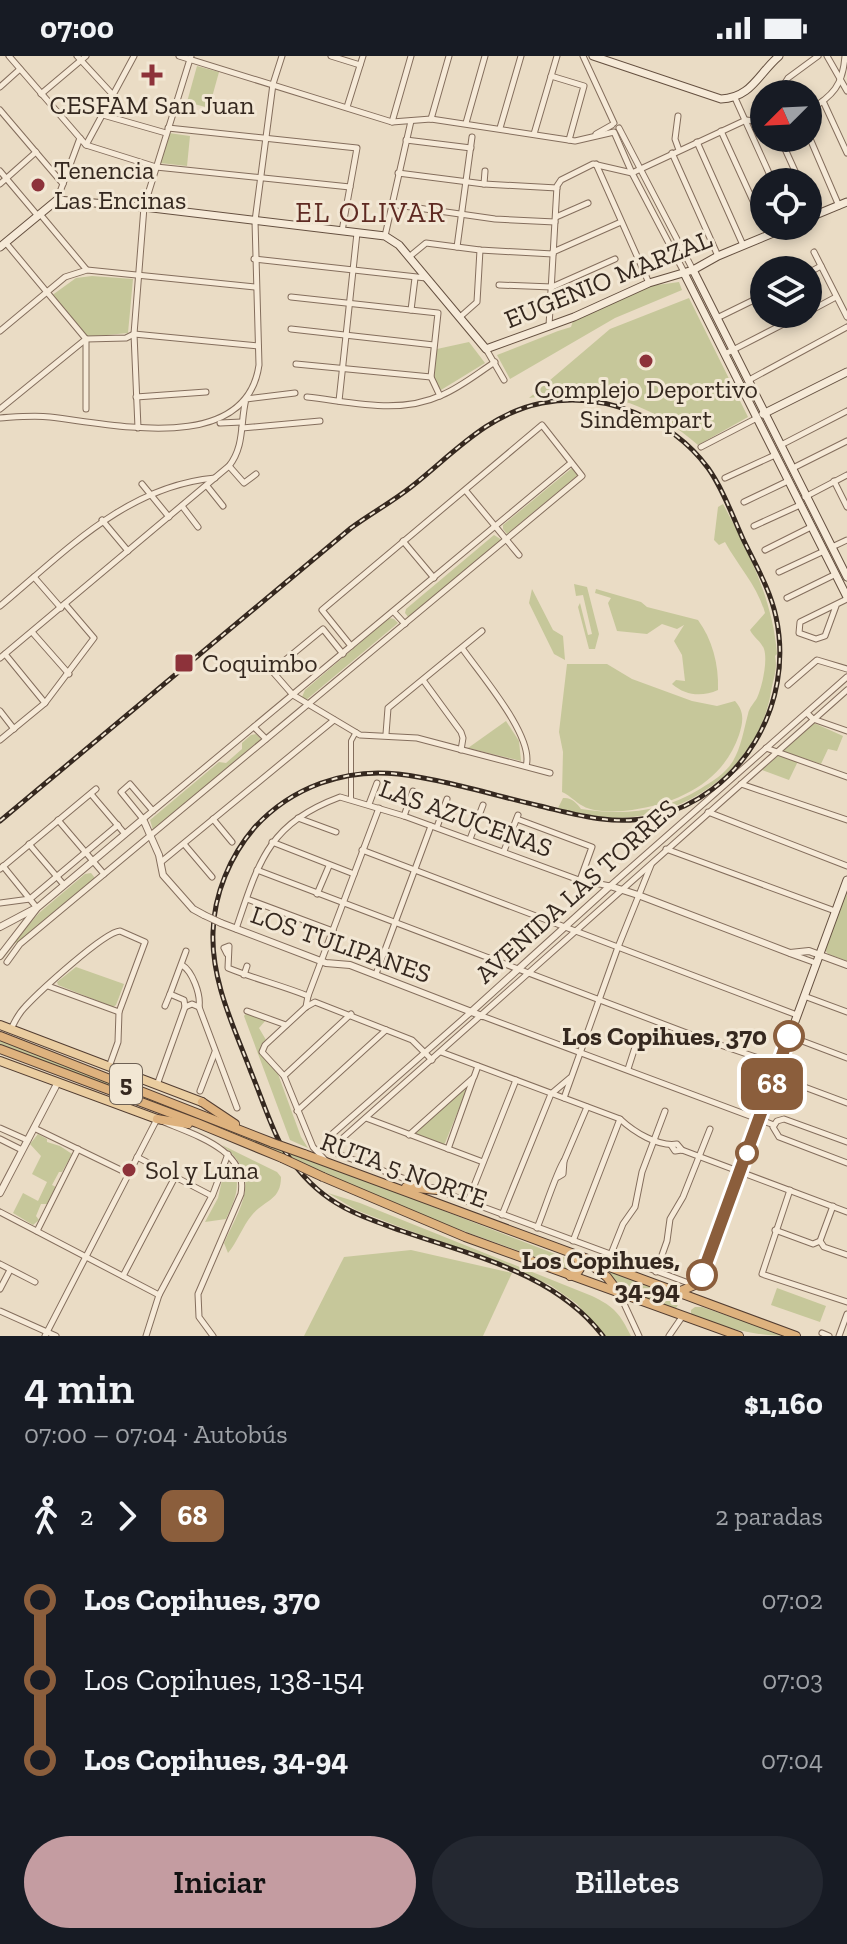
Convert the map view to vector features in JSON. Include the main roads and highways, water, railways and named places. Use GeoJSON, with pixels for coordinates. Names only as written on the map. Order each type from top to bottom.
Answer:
{"type":"FeatureCollection","features":[{"type":"Feature","properties":{"kind":"highway","name":"RUTA 5 NORTE"},"geometry":{"type":"LineString","coordinates":[[0,1036],[273,1143],[796,1336]]}},
{"type":"Feature","properties":{"kind":"highway","name":"RUTA 5 NORTE"},"geometry":{"type":"LineString","coordinates":[[0,1049],[216,1130],[450,1232],[737,1336]]}},
{"type":"Feature","properties":{"kind":"highway"},"geometry":{"type":"LineString","coordinates":[[202,1102],[252,1135]]}},
{"type":"Feature","properties":{"kind":"highway"},"geometry":{"type":"LineString","coordinates":[[157,1119],[216,1130]]}},
{"type":"Feature","properties":{"kind":"highway"},"geometry":{"type":"LineString","coordinates":[[393,1186],[437,1190]]}},
{"type":"Feature","properties":{"kind":"highway"},"geometry":{"type":"LineString","coordinates":[[570,1276],[581,1267],[575,1254]]}},
{"type":"Feature","properties":{"kind":"highway"},"geometry":{"type":"LineString","coordinates":[[575,1254],[607,1277],[619,1294]]}},
{"type":"Feature","properties":{"kind":"highway"},"geometry":{"type":"LineString","coordinates":[[678,1292],[695,1285]]}},
{"type":"Feature","properties":{"kind":"highway"},"geometry":{"type":"LineString","coordinates":[[682,1317],[691,1306],[701,1301]]}},
{"type":"Feature","properties":{"kind":"main road"},"geometry":{"type":"LineString","coordinates":[[593,56],[721,99],[743,94],[779,56]]}},
{"type":"Feature","properties":{"kind":"main road","name":"EUGENIO MARZAL"},"geometry":{"type":"LineString","coordinates":[[2,242],[57,200],[144,207],[385,236],[396,242],[486,349],[649,283],[693,270],[756,240]]}},
{"type":"Feature","properties":{"kind":"main road"},"geometry":{"type":"LineString","coordinates":[[822,213],[843,204]]}},
{"type":"Feature","properties":{"kind":"main road"},"geometry":{"type":"LineString","coordinates":[[693,270],[845,573]]}},
{"type":"Feature","properties":{"kind":"main road"},"geometry":{"type":"LineString","coordinates":[[684,273],[847,598]]}},
{"type":"Feature","properties":{"kind":"main road"},"geometry":{"type":"LineString","coordinates":[[757,418],[847,372]]}},
{"type":"Feature","properties":{"kind":"main road"},"geometry":{"type":"LineString","coordinates":[[695,1285],[700,1280],[847,880]]}},
{"type":"Feature","properties":{"kind":"main road"},"geometry":{"type":"LineString","coordinates":[[0,1025],[202,1102]]}},
{"type":"Feature","properties":{"kind":"main road"},"geometry":{"type":"LineString","coordinates":[[0,1061],[157,1119]]}},
{"type":"Feature","properties":{"kind":"railway"},"geometry":{"type":"LineString","coordinates":[[0,821],[351,528],[504,416],[522,408],[565,400],[612,405],[655,422],[693,450],[718,485],[766,587],[776,617],[780,650],[777,682],[769,713],[755,742],[736,767],[712,789],[685,806],[653,817],[624,820],[582,816],[398,774],[358,774],[320,783],[286,801],[255,827],[238,850],[225,876],[214,918],[213,950],[225,1004],[277,1136],[303,1175],[330,1199],[356,1213],[511,1269],[537,1282],[583,1314],[603,1336]]}},
{"type":"Feature","properties":{"kind":"place","name":"CESFAM San Juan"},"geometry":{"type":"Point","coordinates":[152,75]}},
{"type":"Feature","properties":{"kind":"place","name":"Tenencia Las Encinas"},"geometry":{"type":"Point","coordinates":[38,185]}},
{"type":"Feature","properties":{"kind":"place","name":"Complejo Deportivo Sindempart"},"geometry":{"type":"Point","coordinates":[646,361]}},
{"type":"Feature","properties":{"kind":"place","name":"Coquimbo"},"geometry":{"type":"Point","coordinates":[184,663]}},
{"type":"Feature","properties":{"kind":"place","name":"Los Copihues, 370"},"geometry":{"type":"Point","coordinates":[789,1036]}},
{"type":"Feature","properties":{"kind":"place","name":"Sol y Luna"},"geometry":{"type":"Point","coordinates":[129,1170]}},
{"type":"Feature","properties":{"kind":"place","name":"Los Copihues, 34-94"},"geometry":{"type":"Point","coordinates":[702,1275]}},
{"type":"Feature","properties":{"kind":"district","name":"EL OLIVAR"},"geometry":{"type":"Point","coordinates":[371,212]}}]}
